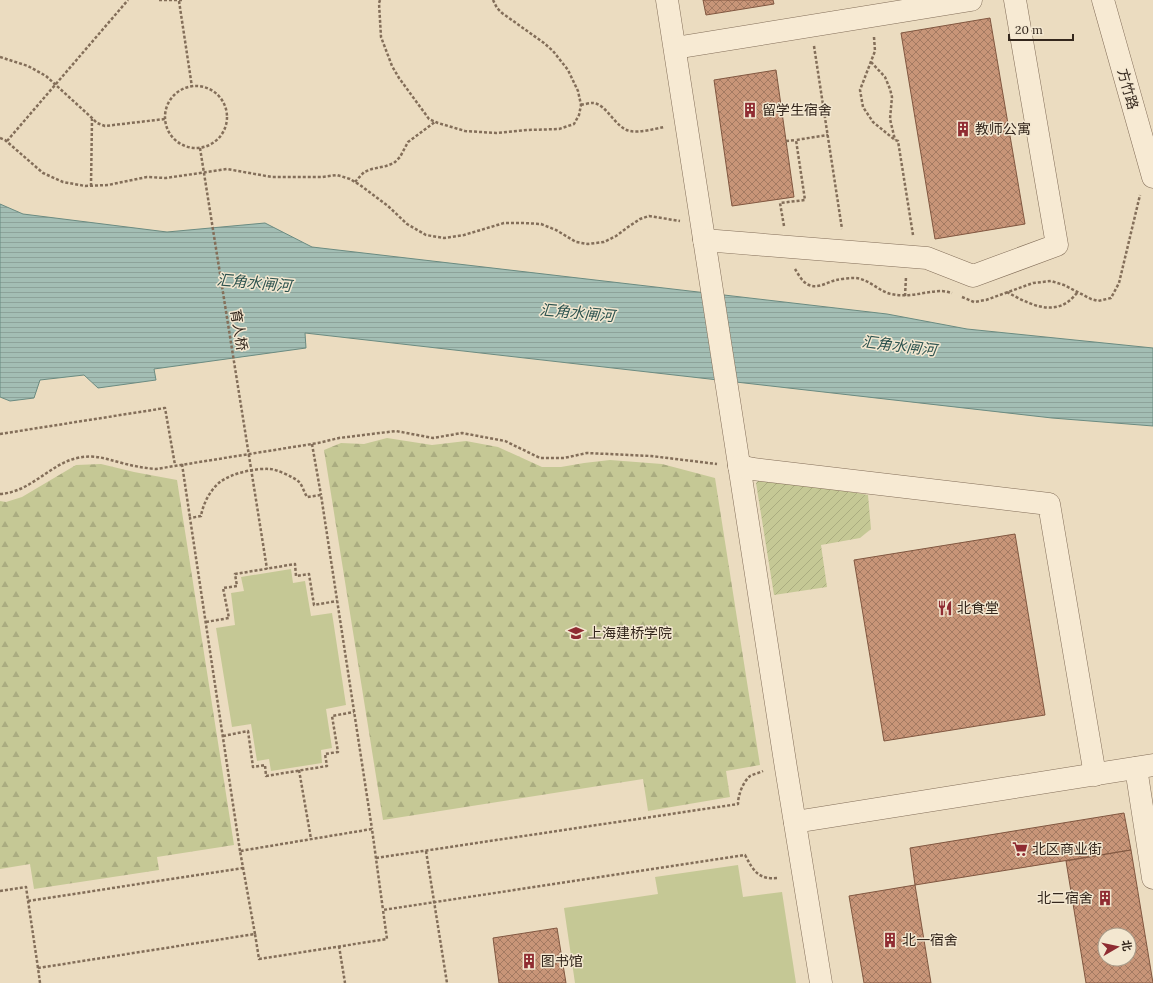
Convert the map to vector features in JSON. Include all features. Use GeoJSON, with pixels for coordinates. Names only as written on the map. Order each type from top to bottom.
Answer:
{"type":"FeatureCollection","features":[{"type":"Feature","properties":{"kind":"street"},"geometry":{"type":"LineString","coordinates":[[667,0],[821,983]]}},
{"type":"Feature","properties":{"kind":"street"},"geometry":{"type":"LineString","coordinates":[[675,48],[971,0]]}},
{"type":"Feature","properties":{"kind":"street"},"geometry":{"type":"LineString","coordinates":[[703,231],[787,246],[846,251],[911,266],[927,258],[973,276],[1058,245],[1015,0]]}},
{"type":"Feature","properties":{"kind":"street","name":"方竹路"},"geometry":{"type":"LineString","coordinates":[[1103,0],[1153,177]]}},
{"type":"Feature","properties":{"kind":"street"},"geometry":{"type":"LineString","coordinates":[[739,466],[753,469],[1049,504],[1095,774]]}},
{"type":"Feature","properties":{"kind":"street"},"geometry":{"type":"LineString","coordinates":[[795,822],[1144,767],[1153,878]]}},
{"type":"Feature","properties":{"kind":"path"},"geometry":{"type":"LineString","coordinates":[[7,141],[128,0]]}},
{"type":"Feature","properties":{"kind":"path"},"geometry":{"type":"LineString","coordinates":[[159,0],[181,0],[192,87]]}},
{"type":"Feature","properties":{"kind":"path"},"geometry":{"type":"LineString","coordinates":[[380,0],[381,37],[392,66],[398,78],[429,119],[464,131],[496,132],[559,130],[574,124],[579,115],[581,105],[574,80],[568,70],[561,60],[544,43],[502,13],[497,8],[493,0]]}},
{"type":"Feature","properties":{"kind":"path"},"geometry":{"type":"LineString","coordinates":[[871,16],[875,51],[860,90],[863,107],[873,122],[898,141],[911,266],[905,296]]}},
{"type":"Feature","properties":{"kind":"path"},"geometry":{"type":"LineString","coordinates":[[811,26],[846,251]]}},
{"type":"Feature","properties":{"kind":"path"},"geometry":{"type":"LineString","coordinates":[[0,57],[28,66],[46,76],[92,118],[105,126],[165,119]]}},
{"type":"Feature","properties":{"kind":"path"},"geometry":{"type":"LineString","coordinates":[[871,62],[884,77],[890,89],[892,96],[890,119],[895,140]]}},
{"type":"Feature","properties":{"kind":"path"},"geometry":{"type":"LineString","coordinates":[[197,86],[207,88],[216,93],[222,101],[226,111],[226,121],[218,139],[200,148],[180,144],[173,138],[167,129],[165,119],[166,109],[170,100],[177,92],[186,87],[192,87],[197,86]]}},
{"type":"Feature","properties":{"kind":"path"},"geometry":{"type":"LineString","coordinates":[[581,105],[593,103],[597,104],[621,127],[630,131],[686,124]]}},
{"type":"Feature","properties":{"kind":"path"},"geometry":{"type":"LineString","coordinates":[[92,118],[92,186]]}},
{"type":"Feature","properties":{"kind":"path"},"geometry":{"type":"LineString","coordinates":[[355,182],[364,172],[394,163],[400,157],[408,142],[435,122]]}},
{"type":"Feature","properties":{"kind":"path"},"geometry":{"type":"LineString","coordinates":[[786,141],[828,135]]}},
{"type":"Feature","properties":{"kind":"path"},"geometry":{"type":"LineString","coordinates":[[0,138],[7,141],[44,173],[63,182],[85,186],[108,185],[147,177],[166,178],[227,169],[272,177],[316,177],[337,175],[355,182],[388,206],[407,224],[426,235],[444,238],[464,235],[504,222],[541,224],[556,230],[576,242],[588,244],[604,242],[616,236],[628,226],[640,219],[649,216],[703,231]]}},
{"type":"Feature","properties":{"kind":"path"},"geometry":{"type":"LineString","coordinates":[[787,246],[780,203],[805,200],[796,140]]}},
{"type":"Feature","properties":{"kind":"path","name":"育人桥"},"geometry":{"type":"LineString","coordinates":[[200,148],[267,568]]}},
{"type":"Feature","properties":{"kind":"path"},"geometry":{"type":"LineString","coordinates":[[802,279],[808,285]]}},
{"type":"Feature","properties":{"kind":"path"},"geometry":{"type":"LineString","coordinates":[[1007,292],[1021,300],[1041,308],[1058,307],[1069,302],[1078,292]]}},
{"type":"Feature","properties":{"kind":"path"},"geometry":{"type":"LineString","coordinates":[[0,434],[165,408],[175,465]]}},
{"type":"Feature","properties":{"kind":"path"},"geometry":{"type":"LineString","coordinates":[[0,494],[23,488],[65,461],[78,458],[92,456],[156,469],[312,444],[339,438],[396,431],[433,438],[462,433],[505,442],[540,458],[564,458],[587,453],[651,456],[739,466]]}},
{"type":"Feature","properties":{"kind":"path"},"geometry":{"type":"LineString","coordinates":[[182,464],[240,851],[259,959],[387,939],[372,829],[312,444]]}},
{"type":"Feature","properties":{"kind":"path"},"geometry":{"type":"LineString","coordinates":[[190,518],[201,516],[202,508],[219,482],[232,475],[252,470],[271,468],[298,481],[307,497],[321,495]]}},
{"type":"Feature","properties":{"kind":"path"},"geometry":{"type":"LineString","coordinates":[[206,622],[229,618],[223,588],[237,586],[235,574],[267,568],[295,564],[296,576],[309,574],[314,605],[337,601]]}},
{"type":"Feature","properties":{"kind":"path"},"geometry":{"type":"LineString","coordinates":[[223,736],[248,731],[253,767],[265,765],[266,776],[327,766],[325,754],[338,752],[332,716],[354,712]]}},
{"type":"Feature","properties":{"kind":"path"},"geometry":{"type":"LineString","coordinates":[[299,770],[311,839]]}},
{"type":"Feature","properties":{"kind":"path"},"geometry":{"type":"LineString","coordinates":[[376,858],[738,804],[741,790],[746,781],[752,775],[763,771]]}},
{"type":"Feature","properties":{"kind":"path"},"geometry":{"type":"LineString","coordinates":[[240,851],[372,829]]}},
{"type":"Feature","properties":{"kind":"path"},"geometry":{"type":"LineString","coordinates":[[426,851],[447,983]]}},
{"type":"Feature","properties":{"kind":"path"},"geometry":{"type":"LineString","coordinates":[[382,910],[745,854],[758,874],[770,879],[778,878]]}},
{"type":"Feature","properties":{"kind":"path"},"geometry":{"type":"LineString","coordinates":[[28,901],[243,868]]}},
{"type":"Feature","properties":{"kind":"path"},"geometry":{"type":"LineString","coordinates":[[0,891],[26,887],[40,983]]}},
{"type":"Feature","properties":{"kind":"path"},"geometry":{"type":"LineString","coordinates":[[38,968],[255,934]]}},
{"type":"Feature","properties":{"kind":"path"},"geometry":{"type":"LineString","coordinates":[[339,946],[345,983]]}},
{"type":"Feature","properties":{"kind":"green space"},"geometry":{"type":"Polygon","coordinates":[[[387,438],[432,445],[466,441],[498,447],[542,467],[561,467],[610,460],[662,464],[715,478],[760,765],[726,771],[730,797],[648,811],[643,779],[383,820],[324,450],[341,443],[364,444],[387,438]]]}},
{"type":"Feature","properties":{"kind":"green space"},"geometry":{"type":"Polygon","coordinates":[[[101,464],[177,480],[234,845],[157,857],[159,870],[34,889],[30,864],[0,869],[0,501],[6,502],[22,497],[76,465],[101,464]]]}},
{"type":"Feature","properties":{"kind":"green space"},"geometry":{"type":"Polygon","coordinates":[[[766,476],[868,495],[871,529],[860,538],[821,545],[827,587],[774,595],[756,483],[766,476]]]}},
{"type":"Feature","properties":{"kind":"green space"},"geometry":{"type":"Polygon","coordinates":[[[291,569],[293,583],[305,581],[311,616],[332,613],[346,705],[326,709],[332,748],[321,750],[322,763],[271,771],[269,759],[257,761],[251,724],[232,727],[216,628],[235,625],[231,593],[244,591],[241,577],[291,569]]]}},
{"type":"Feature","properties":{"kind":"green space"},"geometry":{"type":"Polygon","coordinates":[[[738,865],[743,897],[782,892],[796,983],[575,983],[564,908],[658,894],[655,877],[738,865]]]}},
{"type":"Feature","properties":{"kind":"water","name":"汇角水闸河"},"geometry":{"type":"Polygon","coordinates":[[[0,204],[23,214],[167,232],[265,223],[312,247],[887,314],[967,329],[1153,348],[1153,426],[1052,418],[305,333],[306,348],[154,369],[156,380],[98,388],[84,375],[40,380],[34,398],[10,401],[0,397],[0,204]]]}},
{"type":"Feature","properties":{"kind":"building"},"geometry":{"type":"Polygon","coordinates":[[[703,0],[773,0],[774,4],[706,15],[703,0]]]}},
{"type":"Feature","properties":{"kind":"building","name":"教师公寓"},"geometry":{"type":"Polygon","coordinates":[[[990,18],[1025,224],[935,239],[901,33],[990,18]]]}},
{"type":"Feature","properties":{"kind":"building","name":"留学生宿舍"},"geometry":{"type":"Polygon","coordinates":[[[776,70],[794,197],[732,206],[714,80],[776,70]]]}},
{"type":"Feature","properties":{"kind":"building","name":"北食堂"},"geometry":{"type":"Polygon","coordinates":[[[1015,534],[1045,715],[884,741],[854,560],[1015,534]]]}},
{"type":"Feature","properties":{"kind":"building","name":"北区商业街"},"geometry":{"type":"Polygon","coordinates":[[[1124,813],[1131,850],[915,885],[910,848],[1124,813]]]}},
{"type":"Feature","properties":{"kind":"building","name":"北二宿舍"},"geometry":{"type":"Polygon","coordinates":[[[1131,850],[1153,983],[1086,983],[1066,861],[1131,850]]]}},
{"type":"Feature","properties":{"kind":"building","name":"北一宿舍"},"geometry":{"type":"Polygon","coordinates":[[[915,885],[931,983],[864,983],[849,896],[915,885]]]}},
{"type":"Feature","properties":{"kind":"building","name":"图书馆"},"geometry":{"type":"Polygon","coordinates":[[[557,928],[566,983],[499,983],[493,938],[557,928]]]}},
{"type":"Feature","properties":{"kind":"place","name":"留学生宿舍"},"geometry":{"type":"Point","coordinates":[750,110]}},
{"type":"Feature","properties":{"kind":"place","name":"教师公寓"},"geometry":{"type":"Point","coordinates":[963,129]}},
{"type":"Feature","properties":{"kind":"place","name":"北食堂"},"geometry":{"type":"Point","coordinates":[945,608]}},
{"type":"Feature","properties":{"kind":"place","name":"上海建桥学院"},"geometry":{"type":"Point","coordinates":[576,633]}},
{"type":"Feature","properties":{"kind":"place","name":"北区商业街"},"geometry":{"type":"Point","coordinates":[1020,849]}},
{"type":"Feature","properties":{"kind":"place","name":"北二宿舍"},"geometry":{"type":"Point","coordinates":[1105,898]}},
{"type":"Feature","properties":{"kind":"place","name":"北一宿舍"},"geometry":{"type":"Point","coordinates":[890,940]}},
{"type":"Feature","properties":{"kind":"place","name":"图书馆"},"geometry":{"type":"Point","coordinates":[529,961]}}]}
